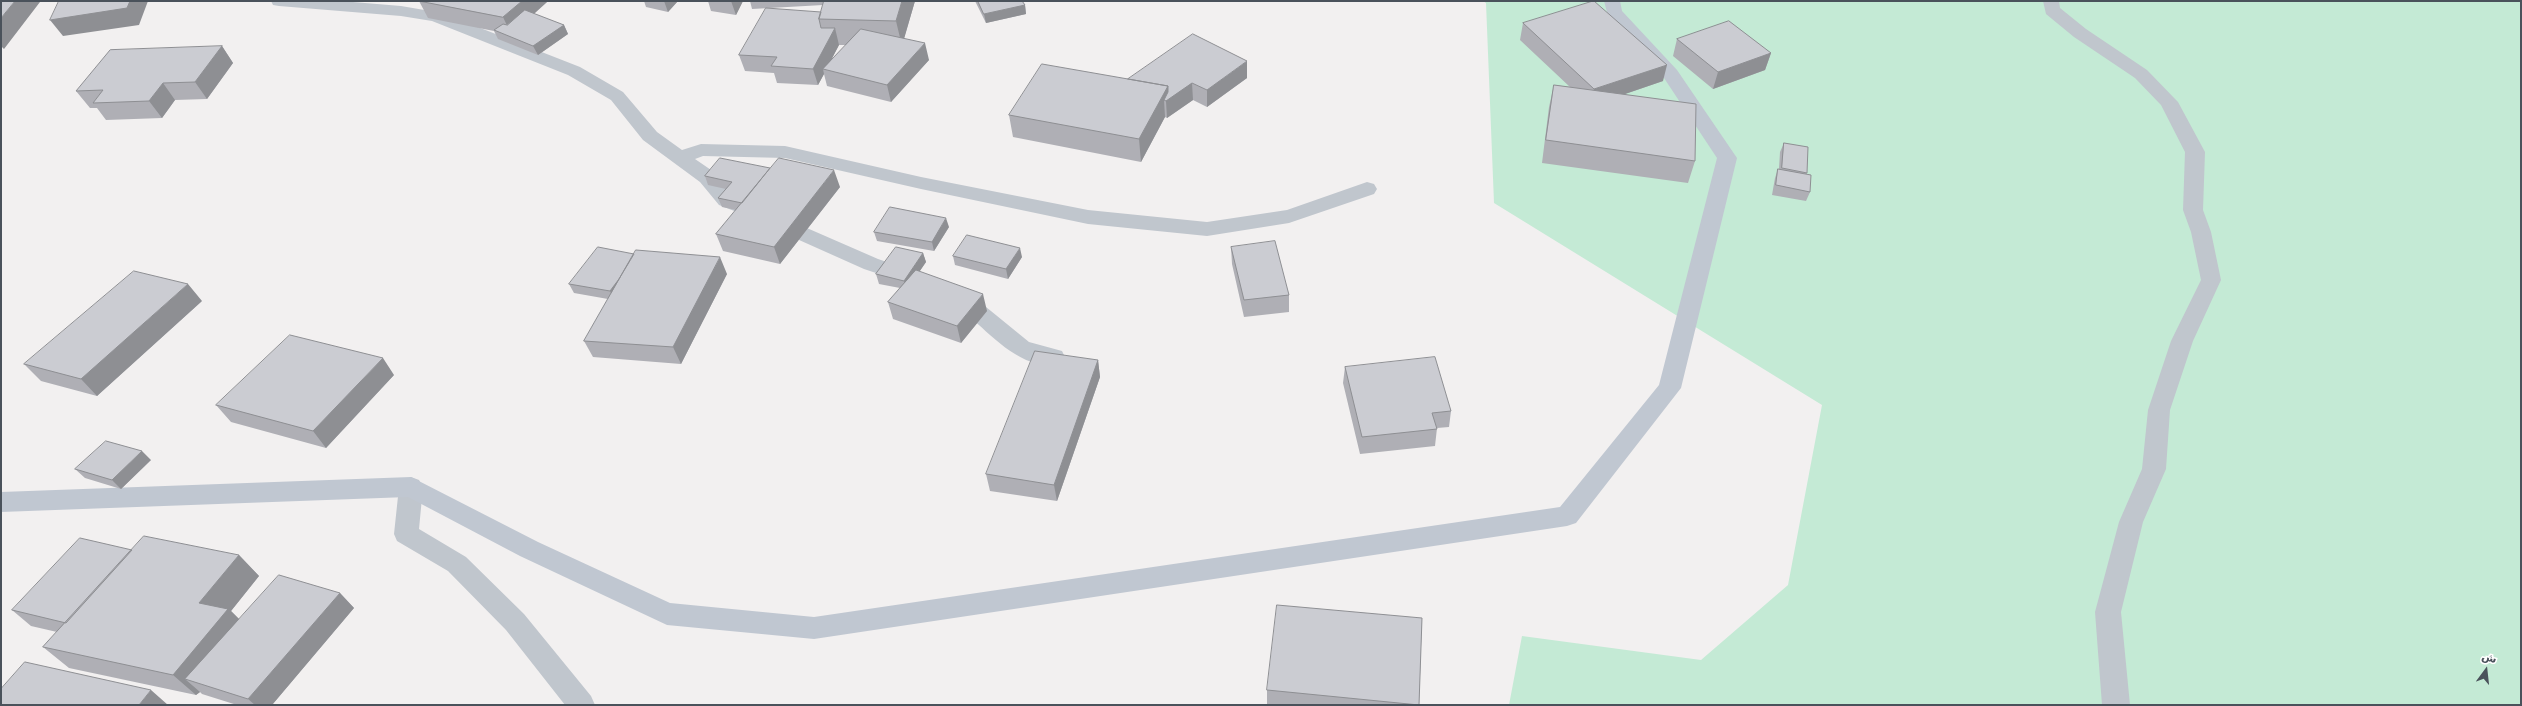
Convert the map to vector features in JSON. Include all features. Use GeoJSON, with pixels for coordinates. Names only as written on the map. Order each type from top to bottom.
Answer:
{"type":"FeatureCollection","features":[{"type":"Feature","properties":{"kind":"street"},"geometry":{"type":"LineString","coordinates":[[279,1],[401,11],[436,17],[574,71],[617,96],[650,136],[707,177],[726,200],[871,264],[933,286],[969,303],[1012,343],[1023,349],[1054,357]]}},
{"type":"Feature","properties":{"kind":"street"},"geometry":{"type":"LineString","coordinates":[[1,502],[411,487],[529,549],[667,614],[814,628],[1567,516],[1670,388],[1727,158],[1671,74],[1614,12],[1612,1]]}},
{"type":"Feature","properties":{"kind":"street"},"geometry":{"type":"LineString","coordinates":[[2051,1],[2052,10],[2080,33],[2140,74],[2169,102],[2195,152],[2193,210],[2201,232],[2211,280],[2182,341],[2159,410],[2154,469],[2131,522],[2108,612],[2116,705]]}},
{"type":"Feature","properties":{"kind":"street"},"geometry":{"type":"LineString","coordinates":[[680,158],[701,150],[785,152],[921,183],[1088,217],[1207,229],[1289,216],[1367,189]]}},
{"type":"Feature","properties":{"kind":"street"},"geometry":{"type":"LineString","coordinates":[[411,487],[406,534],[457,564],[515,622],[581,705]]}},
{"type":"Feature","properties":{"kind":"green space"},"geometry":{"type":"Polygon","coordinates":[[[1483,1],[2521,1],[2521,705],[1509,705],[1522,636],[1701,660],[1788,585],[1822,405],[1494,203],[1486,3],[1483,1]]]}},
{"type":"Feature","properties":{"kind":"building"},"geometry":{"type":"Polygon","coordinates":[[[1,1],[15,1],[1,18],[1,1]]]}},
{"type":"Feature","properties":{"kind":"building"},"geometry":{"type":"Polygon","coordinates":[[[59,1],[130,1],[127,8],[50,20],[59,1]]]}},
{"type":"Feature","properties":{"kind":"building"},"geometry":{"type":"Polygon","coordinates":[[[419,1],[522,1],[503,17],[419,1]]]}},
{"type":"Feature","properties":{"kind":"building"},"geometry":{"type":"Polygon","coordinates":[[[824,1],[902,1],[896,21],[819,19],[824,1]]]}},
{"type":"Feature","properties":{"kind":"building"},"geometry":{"type":"Polygon","coordinates":[[[978,1],[1022,1],[1025,5],[984,14],[978,1]]]}},
{"type":"Feature","properties":{"kind":"building"},"geometry":{"type":"Polygon","coordinates":[[[1594,1],[1667,65],[1594,89],[1523,23],[1594,1]]]}},
{"type":"Feature","properties":{"kind":"building"},"geometry":{"type":"Polygon","coordinates":[[[766,8],[821,12],[819,19],[821,28],[835,28],[813,69],[771,66],[777,57],[739,55],[766,8]]]}},
{"type":"Feature","properties":{"kind":"building"},"geometry":{"type":"Polygon","coordinates":[[[525,10],[564,25],[533,46],[494,30],[503,24],[507,25],[525,10]]]}},
{"type":"Feature","properties":{"kind":"building"},"geometry":{"type":"Polygon","coordinates":[[[1729,21],[1771,53],[1718,72],[1677,39],[1729,21]]]}},
{"type":"Feature","properties":{"kind":"building"},"geometry":{"type":"Polygon","coordinates":[[[861,29],[925,43],[887,85],[823,69],[861,29]]]}},
{"type":"Feature","properties":{"kind":"building"},"geometry":{"type":"Polygon","coordinates":[[[1193,34],[1247,61],[1207,90],[1192,83],[1166,101],[1164,100],[1168,92],[1168,86],[1128,79],[1193,34]]]}},
{"type":"Feature","properties":{"kind":"building"},"geometry":{"type":"Polygon","coordinates":[[[222,46],[195,82],[163,83],[149,101],[93,103],[103,90],[76,91],[110,50],[222,46]]]}},
{"type":"Feature","properties":{"kind":"building"},"geometry":{"type":"Polygon","coordinates":[[[1042,64],[1168,86],[1139,139],[1009,115],[1042,64]]]}},
{"type":"Feature","properties":{"kind":"building"},"geometry":{"type":"Polygon","coordinates":[[[1554,85],[1696,104],[1695,161],[1546,140],[1554,85]]]}},
{"type":"Feature","properties":{"kind":"building"},"geometry":{"type":"Polygon","coordinates":[[[1784,143],[1808,147],[1807,173],[1782,168],[1784,143]]]}},
{"type":"Feature","properties":{"kind":"building"},"geometry":{"type":"Polygon","coordinates":[[[720,158],[770,168],[742,203],[718,198],[732,182],[705,176],[720,158]]]}},
{"type":"Feature","properties":{"kind":"building"},"geometry":{"type":"Polygon","coordinates":[[[779,158],[834,170],[774,247],[716,234],[779,158]]]}},
{"type":"Feature","properties":{"kind":"building"},"geometry":{"type":"Polygon","coordinates":[[[1778,169],[1811,175],[1810,192],[1776,185],[1778,169]]]}},
{"type":"Feature","properties":{"kind":"building"},"geometry":{"type":"Polygon","coordinates":[[[890,207],[946,218],[932,242],[874,232],[890,207]]]}},
{"type":"Feature","properties":{"kind":"building"},"geometry":{"type":"Polygon","coordinates":[[[967,235],[1020,248],[1006,269],[953,256],[967,235]]]}},
{"type":"Feature","properties":{"kind":"building"},"geometry":{"type":"Polygon","coordinates":[[[1275,241],[1289,295],[1244,300],[1231,247],[1275,241]]]}},
{"type":"Feature","properties":{"kind":"building"},"geometry":{"type":"Polygon","coordinates":[[[598,247],[634,254],[610,291],[569,284],[598,247]]]}},
{"type":"Feature","properties":{"kind":"building"},"geometry":{"type":"Polygon","coordinates":[[[896,247],[923,253],[904,281],[876,274],[896,247]]]}},
{"type":"Feature","properties":{"kind":"building"},"geometry":{"type":"Polygon","coordinates":[[[636,250],[720,257],[673,347],[584,341],[636,250]]]}},
{"type":"Feature","properties":{"kind":"building"},"geometry":{"type":"Polygon","coordinates":[[[916,270],[983,294],[957,326],[888,302],[916,270]]]}},
{"type":"Feature","properties":{"kind":"building"},"geometry":{"type":"Polygon","coordinates":[[[134,271],[188,284],[81,379],[24,364],[134,271]]]}},
{"type":"Feature","properties":{"kind":"building"},"geometry":{"type":"Polygon","coordinates":[[[290,335],[383,358],[313,431],[216,405],[290,335]]]}},
{"type":"Feature","properties":{"kind":"building"},"geometry":{"type":"Polygon","coordinates":[[[1035,351],[1098,360],[1054,485],[986,474],[1035,351]]]}},
{"type":"Feature","properties":{"kind":"building"},"geometry":{"type":"Polygon","coordinates":[[[1435,357],[1451,411],[1432,413],[1437,429],[1362,437],[1345,367],[1435,357]]]}},
{"type":"Feature","properties":{"kind":"building"},"geometry":{"type":"Polygon","coordinates":[[[106,441],[142,451],[112,480],[75,469],[106,441]]]}},
{"type":"Feature","properties":{"kind":"building"},"geometry":{"type":"Polygon","coordinates":[[[144,536],[239,555],[199,603],[228,609],[173,675],[43,647],[144,536]]]}},
{"type":"Feature","properties":{"kind":"building"},"geometry":{"type":"Polygon","coordinates":[[[80,538],[132,550],[66,623],[12,610],[80,538]]]}},
{"type":"Feature","properties":{"kind":"building"},"geometry":{"type":"Polygon","coordinates":[[[279,575],[340,593],[248,699],[185,679],[279,575]]]}},
{"type":"Feature","properties":{"kind":"building"},"geometry":{"type":"Polygon","coordinates":[[[1277,605],[1422,618],[1419,705],[1267,690],[1277,605]]]}},
{"type":"Feature","properties":{"kind":"building"},"geometry":{"type":"Polygon","coordinates":[[[25,662],[151,690],[139,705],[1,705],[1,689],[25,662]]]}}]}
